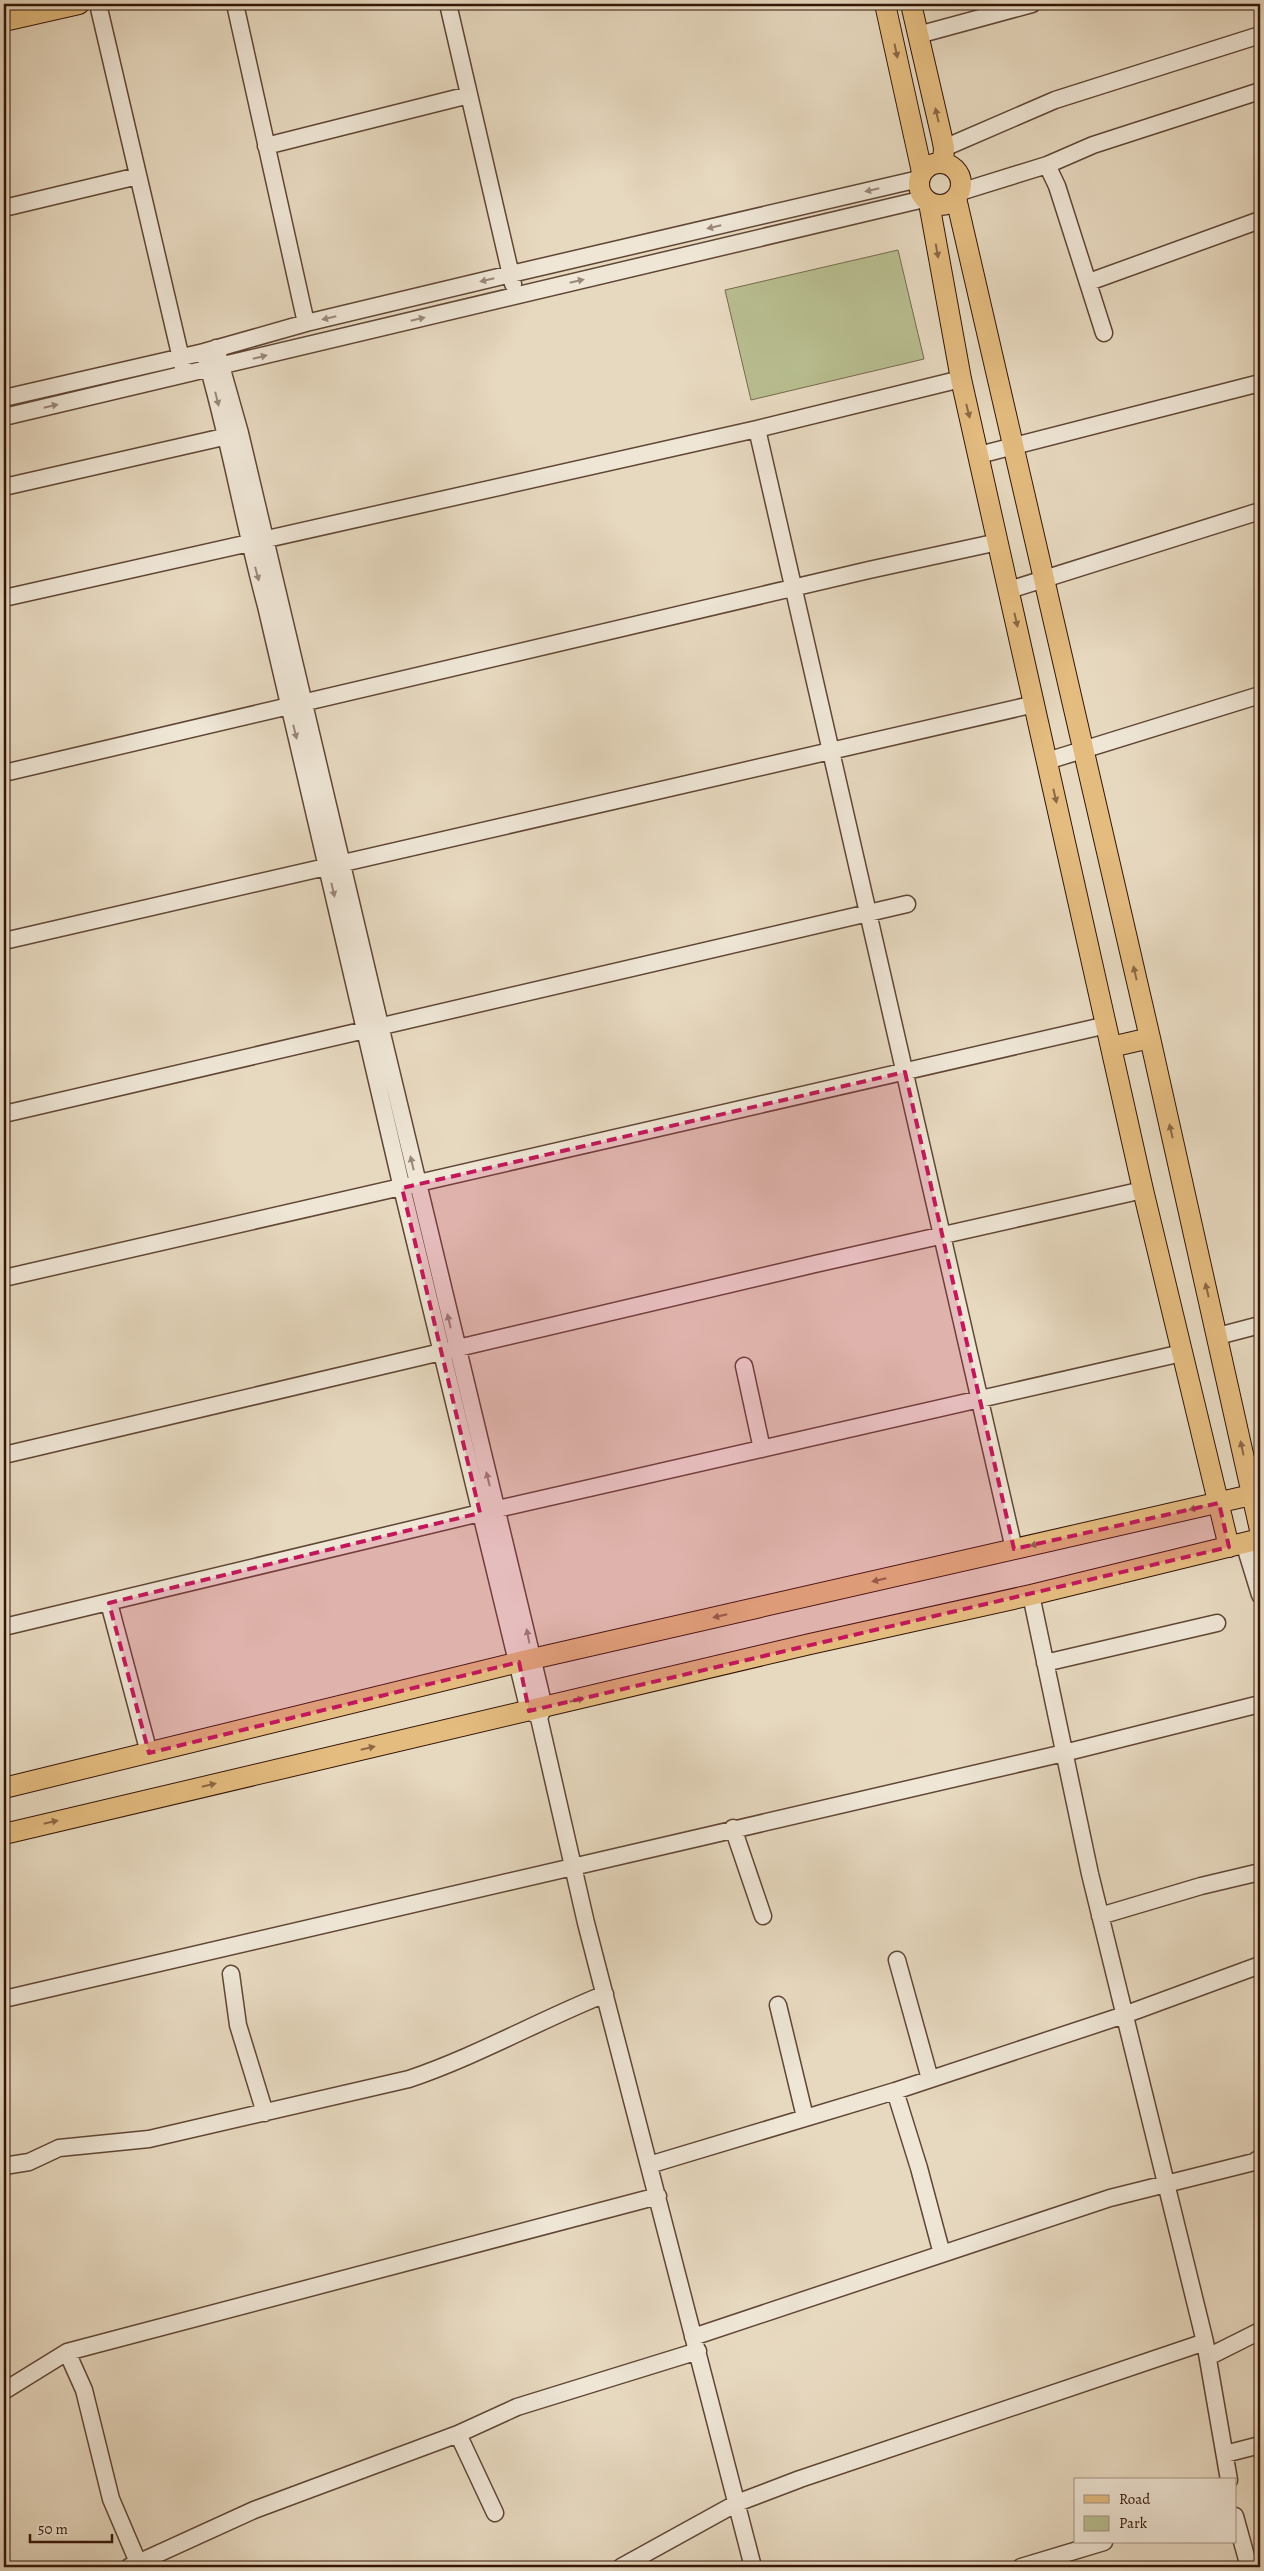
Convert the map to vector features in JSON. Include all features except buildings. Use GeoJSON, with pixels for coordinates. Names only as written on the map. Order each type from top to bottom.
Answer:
{"type":"FeatureCollection","features":[{"type":"Feature","properties":{"kind":"main road"},"geometry":{"type":"LineString","coordinates":[[4,21],[79,4]]}},
{"type":"Feature","properties":{"kind":"main road"},"geometry":{"type":"LineString","coordinates":[[4,1834],[537,1712],[810,1644],[1031,1595],[1244,1543],[1219,1503],[1143,1190],[961,379],[927,201],[920,193],[921,176],[886,4]]}},
{"type":"Feature","properties":{"kind":"main road"},"geometry":{"type":"LineString","coordinates":[[911,4],[944,156],[961,179],[958,195],[1218,1336],[1256,1494],[1260,1530]]}},
{"type":"Feature","properties":{"kind":"main road"},"geometry":{"type":"LineString","coordinates":[[921,176],[928,167],[944,156]]}},
{"type":"Feature","properties":{"kind":"main road"},"geometry":{"type":"LineString","coordinates":[[927,201],[944,206],[958,195]]}},
{"type":"Feature","properties":{"kind":"main road"},"geometry":{"type":"LineString","coordinates":[[1111,1047],[1150,1038]]}},
{"type":"Feature","properties":{"kind":"main road"},"geometry":{"type":"LineString","coordinates":[[4,1788],[525,1661],[1256,1494]]}},
{"type":"Feature","properties":{"kind":"street"},"geometry":{"type":"LineString","coordinates":[[98,4],[185,374]]}},
{"type":"Feature","properties":{"kind":"street"},"geometry":{"type":"LineString","coordinates":[[235,4],[306,323]]}},
{"type":"Feature","properties":{"kind":"street"},"geometry":{"type":"LineString","coordinates":[[448,4],[516,296]]}},
{"type":"Feature","properties":{"kind":"street"},"geometry":{"type":"LineString","coordinates":[[918,35],[1032,4]]}},
{"type":"Feature","properties":{"kind":"street"},"geometry":{"type":"LineString","coordinates":[[944,156],[1056,100],[1260,35]]}},
{"type":"Feature","properties":{"kind":"street"},"geometry":{"type":"LineString","coordinates":[[958,195],[1047,165],[1093,145],[1260,91]]}},
{"type":"Feature","properties":{"kind":"street"},"geometry":{"type":"LineString","coordinates":[[266,146],[469,95]]}},
{"type":"Feature","properties":{"kind":"street"},"geometry":{"type":"LineString","coordinates":[[1047,165],[1057,186],[1104,333]]}},
{"type":"Feature","properties":{"kind":"street"},"geometry":{"type":"LineString","coordinates":[[4,208],[138,176]]}},
{"type":"Feature","properties":{"kind":"street"},"geometry":{"type":"LineString","coordinates":[[4,398],[210,350],[306,323],[921,176]]}},
{"type":"Feature","properties":{"kind":"street"},"geometry":{"type":"LineString","coordinates":[[4,417],[927,201]]}},
{"type":"Feature","properties":{"kind":"street"},"geometry":{"type":"LineString","coordinates":[[1088,282],[1260,220]]}},
{"type":"Feature","properties":{"kind":"street"},"geometry":{"type":"LineString","coordinates":[[210,350],[573,1865],[753,2567]]}},
{"type":"Feature","properties":{"kind":"street"},"geometry":{"type":"LineString","coordinates":[[215,368],[228,436],[256,540]]}},
{"type":"Feature","properties":{"kind":"street"},"geometry":{"type":"LineString","coordinates":[[4,598],[757,429],[961,379]]}},
{"type":"Feature","properties":{"kind":"street"},"geometry":{"type":"LineString","coordinates":[[979,455],[1260,383]]}},
{"type":"Feature","properties":{"kind":"street"},"geometry":{"type":"LineString","coordinates":[[757,429],[795,587],[1014,1549]]}},
{"type":"Feature","properties":{"kind":"street"},"geometry":{"type":"LineString","coordinates":[[4,487],[228,436]]}},
{"type":"Feature","properties":{"kind":"street"},"geometry":{"type":"LineString","coordinates":[[1009,590],[1045,581],[1260,511]]}},
{"type":"Feature","properties":{"kind":"street"},"geometry":{"type":"LineString","coordinates":[[4,773],[795,587],[998,542]]}},
{"type":"Feature","properties":{"kind":"street"},"geometry":{"type":"LineString","coordinates":[[1047,761],[1084,751],[1260,694]]}},
{"type":"Feature","properties":{"kind":"street"},"geometry":{"type":"LineString","coordinates":[[4,941],[1035,704]]}},
{"type":"Feature","properties":{"kind":"street"},"geometry":{"type":"LineString","coordinates":[[4,1114],[907,904]]}},
{"type":"Feature","properties":{"kind":"street"},"geometry":{"type":"LineString","coordinates":[[4,1278],[1106,1026]]}},
{"type":"Feature","properties":{"kind":"street"},"geometry":{"type":"LineString","coordinates":[[4,1455],[1143,1190]]}},
{"type":"Feature","properties":{"kind":"street"},"geometry":{"type":"LineString","coordinates":[[1218,1336],[1260,1325]]}},
{"type":"Feature","properties":{"kind":"street"},"geometry":{"type":"LineString","coordinates":[[4,1628],[488,1512],[1182,1353]]}},
{"type":"Feature","properties":{"kind":"street"},"geometry":{"type":"LineString","coordinates":[[744,1366],[762,1449]]}},
{"type":"Feature","properties":{"kind":"street"},"geometry":{"type":"LineString","coordinates":[[1244,1543],[1260,1594]]}},
{"type":"Feature","properties":{"kind":"street"},"geometry":{"type":"LineString","coordinates":[[1031,1595],[1100,1916],[1206,2350],[1229,2478]]}},
{"type":"Feature","properties":{"kind":"street"},"geometry":{"type":"LineString","coordinates":[[109,1603],[149,1753]]}},
{"type":"Feature","properties":{"kind":"street"},"geometry":{"type":"LineString","coordinates":[[1045,1663],[1217,1623]]}},
{"type":"Feature","properties":{"kind":"street"},"geometry":{"type":"LineString","coordinates":[[4,1999],[1064,1752],[1260,1704]]}},
{"type":"Feature","properties":{"kind":"street"},"geometry":{"type":"LineString","coordinates":[[733,1828],[763,1916]]}},
{"type":"Feature","properties":{"kind":"street"},"geometry":{"type":"LineString","coordinates":[[1100,1916],[1201,1886],[1260,1872]]}},
{"type":"Feature","properties":{"kind":"street"},"geometry":{"type":"LineString","coordinates":[[897,1960],[930,2079]]}},
{"type":"Feature","properties":{"kind":"street"},"geometry":{"type":"LineString","coordinates":[[649,2165],[895,2091],[1124,2015],[1260,1965]]}},
{"type":"Feature","properties":{"kind":"street"},"geometry":{"type":"LineString","coordinates":[[231,1974],[238,2024],[265,2113]]}},
{"type":"Feature","properties":{"kind":"street"},"geometry":{"type":"LineString","coordinates":[[4,2166],[29,2162],[59,2148],[148,2138],[409,2079],[450,2065],[505,2041],[561,2012],[605,1994]]}},
{"type":"Feature","properties":{"kind":"street"},"geometry":{"type":"LineString","coordinates":[[778,2005],[805,2117]]}},
{"type":"Feature","properties":{"kind":"street"},"geometry":{"type":"LineString","coordinates":[[895,2091],[919,2168],[942,2254]]}},
{"type":"Feature","properties":{"kind":"street"},"geometry":{"type":"LineString","coordinates":[[66,2352],[84,2390],[111,2499],[135,2566],[254,2510],[458,2434],[518,2407],[942,2254],[1110,2198],[1254,2162],[1260,2158]]}},
{"type":"Feature","properties":{"kind":"street"},"geometry":{"type":"LineString","coordinates":[[4,2391],[66,2352],[658,2196]]}},
{"type":"Feature","properties":{"kind":"street"},"geometry":{"type":"LineString","coordinates":[[621,2567],[737,2504],[819,2473],[1260,2332]]}},
{"type":"Feature","properties":{"kind":"street"},"geometry":{"type":"LineString","coordinates":[[458,2434],[495,2513]]}},
{"type":"Feature","properties":{"kind":"street"},"geometry":{"type":"LineString","coordinates":[[1225,2454],[1260,2445]]}},
{"type":"Feature","properties":{"kind":"street"},"geometry":{"type":"LineString","coordinates":[[1236,2520],[1249,2567]]}},
{"type":"Feature","properties":{"kind":"street"},"geometry":{"type":"LineString","coordinates":[[1021,2567],[1097,2544]]}},
{"type":"Feature","properties":{"kind":"highlighted area"},"geometry":{"type":"Polygon","coordinates":[[[905,1072],[1014,1549],[1219,1503],[1229,1547],[529,1711],[519,1662],[149,1753],[109,1603],[480,1513],[402,1188],[905,1072]]]}},
{"type":"Feature","properties":{"kind":"green space"},"geometry":{"type":"Polygon","coordinates":[[[898,250],[924,359],[751,400],[725,290],[898,250]]]}}]}
